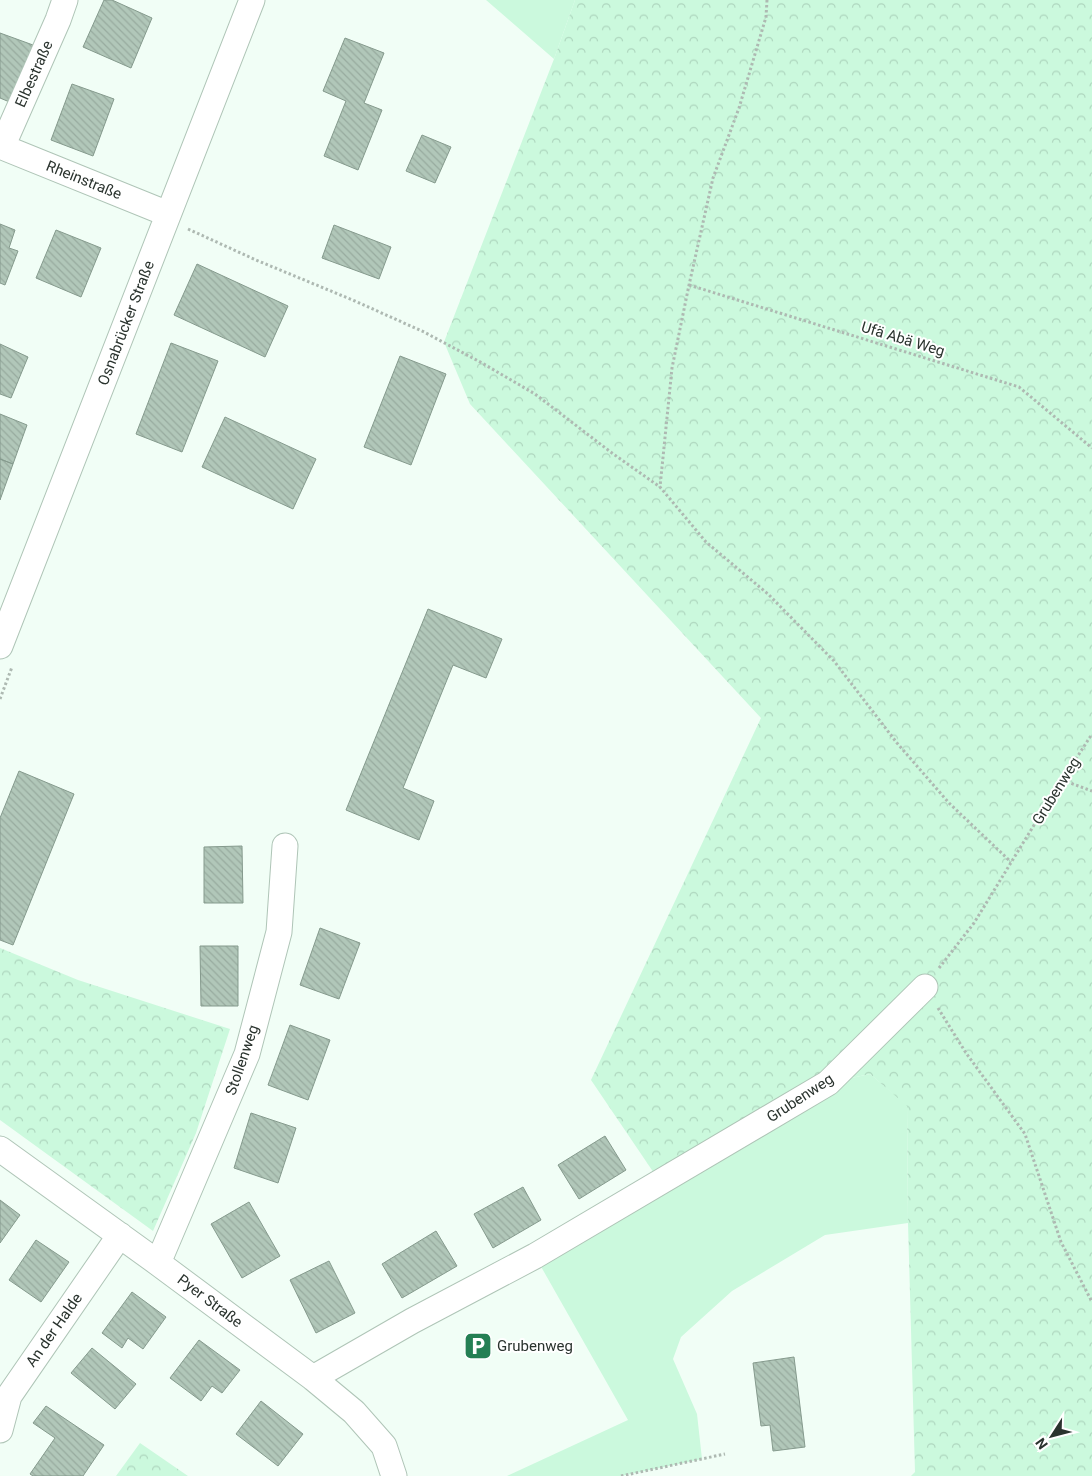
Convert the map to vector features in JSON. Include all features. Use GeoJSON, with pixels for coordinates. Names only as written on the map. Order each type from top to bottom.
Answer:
{"type":"FeatureCollection","features":[{"type":"Feature","properties":{"kind":"street","name":"Elbestraße"},"geometry":{"type":"LineString","coordinates":[[1,146],[58,20],[65,0]]}},
{"type":"Feature","properties":{"kind":"street","name":"Osnabrücker Straße"},"geometry":{"type":"LineString","coordinates":[[0,646],[174,220],[252,0]]}},
{"type":"Feature","properties":{"kind":"street","name":"Rheinstraße"},"geometry":{"type":"LineString","coordinates":[[1,146],[174,220]]}},
{"type":"Feature","properties":{"kind":"street","name":"Stollenweg"},"geometry":{"type":"LineString","coordinates":[[158,1263],[247,1054],[279,932],[285,846]]}},
{"type":"Feature","properties":{"kind":"street","name":"Grubenweg"},"geometry":{"type":"LineString","coordinates":[[313,1378],[412,1321],[535,1256],[828,1083],[925,987]]}},
{"type":"Feature","properties":{"kind":"street","name":"Pyer Straße"},"geometry":{"type":"LineString","coordinates":[[0,1149],[313,1378],[354,1412],[384,1446],[394,1476]]}},
{"type":"Feature","properties":{"kind":"street","name":"An der Halde"},"geometry":{"type":"LineString","coordinates":[[0,1430],[9,1396],[120,1235]]}},
{"type":"Feature","properties":{"kind":"path"},"geometry":{"type":"LineString","coordinates":[[660,487],[672,368],[689,285],[713,178],[738,108],[766,17],[767,0]]}},
{"type":"Feature","properties":{"kind":"path"},"geometry":{"type":"LineString","coordinates":[[174,220],[256,260],[424,332],[482,363],[535,394],[660,487],[706,542],[768,594],[834,661],[897,743],[949,803],[1012,862]]}},
{"type":"Feature","properties":{"kind":"path","name":"Ufä Abä Weg"},"geometry":{"type":"LineString","coordinates":[[689,285],[1019,387],[1092,448]]}},
{"type":"Feature","properties":{"kind":"path","name":"Grubenweg"},"geometry":{"type":"LineString","coordinates":[[925,987],[974,923],[1092,734]]}},
{"type":"Feature","properties":{"kind":"path"},"geometry":{"type":"LineString","coordinates":[[1062,780],[1092,790]]}},
{"type":"Feature","properties":{"kind":"path"},"geometry":{"type":"LineString","coordinates":[[925,987],[966,1053],[1025,1134],[1062,1242],[1092,1302]]}},
{"type":"Feature","properties":{"kind":"path"},"geometry":{"type":"LineString","coordinates":[[621,1476],[725,1454]]}},
{"type":"Feature","properties":{"kind":"green space"},"geometry":{"type":"Polygon","coordinates":[[[486,0],[575,0],[554,59],[486,0]]]}},
{"type":"Feature","properties":{"kind":"green space"},"geometry":{"type":"Polygon","coordinates":[[[575,0],[1092,0],[1092,1476],[911,1476],[915,1472],[908,1223],[907,1106],[870,1074],[828,1083],[660,1182],[591,1080],[761,718],[470,404],[444,342],[575,0]]]}},
{"type":"Feature","properties":{"kind":"green space"},"geometry":{"type":"Polygon","coordinates":[[[0,948],[78,980],[230,1029],[196,1133],[153,1231],[0,1120],[0,948]]]}},
{"type":"Feature","properties":{"kind":"green space"},"geometry":{"type":"Polygon","coordinates":[[[870,1074],[907,1105],[908,1223],[825,1235],[732,1291],[681,1337],[673,1359],[697,1414],[702,1459],[621,1476],[507,1476],[628,1420],[535,1256],[828,1083],[870,1074]]]}},
{"type":"Feature","properties":{"kind":"green space"},"geometry":{"type":"Polygon","coordinates":[[[140,1443],[188,1476],[116,1476],[140,1443]]]}},
{"type":"Feature","properties":{"kind":"building"},"geometry":{"type":"Polygon","coordinates":[[[104,0],[112,0],[152,18],[131,68],[83,47],[104,0]]]}},
{"type":"Feature","properties":{"kind":"building"},"geometry":{"type":"Polygon","coordinates":[[[0,33],[33,45],[12,103],[0,98],[0,33]]]}},
{"type":"Feature","properties":{"kind":"building"},"geometry":{"type":"Polygon","coordinates":[[[345,38],[384,53],[364,103],[382,110],[358,170],[324,156],[346,101],[323,91],[345,38]]]}},
{"type":"Feature","properties":{"kind":"building"},"geometry":{"type":"Polygon","coordinates":[[[72,84],[114,99],[93,156],[51,140],[72,84]]]}},
{"type":"Feature","properties":{"kind":"building"},"geometry":{"type":"Polygon","coordinates":[[[422,135],[451,147],[435,183],[406,171],[422,135]]]}},
{"type":"Feature","properties":{"kind":"building"},"geometry":{"type":"Polygon","coordinates":[[[0,224],[15,230],[9,248],[18,251],[5,285],[0,283],[0,224]]]}},
{"type":"Feature","properties":{"kind":"building"},"geometry":{"type":"Polygon","coordinates":[[[334,225],[391,247],[379,279],[322,258],[334,225]]]}},
{"type":"Feature","properties":{"kind":"building"},"geometry":{"type":"Polygon","coordinates":[[[56,230],[101,248],[81,297],[36,278],[56,230]]]}},
{"type":"Feature","properties":{"kind":"building"},"geometry":{"type":"Polygon","coordinates":[[[197,264],[288,306],[265,357],[174,315],[197,264]]]}},
{"type":"Feature","properties":{"kind":"building"},"geometry":{"type":"Polygon","coordinates":[[[171,343],[218,361],[182,452],[136,434],[171,343]]]}},
{"type":"Feature","properties":{"kind":"building"},"geometry":{"type":"Polygon","coordinates":[[[0,344],[28,357],[11,398],[0,394],[0,344]]]}},
{"type":"Feature","properties":{"kind":"building"},"geometry":{"type":"Polygon","coordinates":[[[400,356],[446,374],[411,465],[364,447],[400,356]]]}},
{"type":"Feature","properties":{"kind":"building"},"geometry":{"type":"Polygon","coordinates":[[[0,414],[27,425],[13,464],[0,459],[0,414]]]}},
{"type":"Feature","properties":{"kind":"building"},"geometry":{"type":"Polygon","coordinates":[[[225,417],[316,459],[293,509],[202,467],[225,417]]]}},
{"type":"Feature","properties":{"kind":"building"},"geometry":{"type":"Polygon","coordinates":[[[0,459],[13,464],[0,500],[0,459]]]}},
{"type":"Feature","properties":{"kind":"building"},"geometry":{"type":"Polygon","coordinates":[[[428,609],[502,639],[486,678],[453,665],[403,788],[434,801],[419,840],[346,810],[428,609]]]}},
{"type":"Feature","properties":{"kind":"building"},"geometry":{"type":"Polygon","coordinates":[[[19,771],[74,794],[13,945],[0,940],[0,818],[19,771]]]}},
{"type":"Feature","properties":{"kind":"building"},"geometry":{"type":"Polygon","coordinates":[[[242,846],[243,903],[204,903],[204,847],[242,846]]]}},
{"type":"Feature","properties":{"kind":"building"},"geometry":{"type":"Polygon","coordinates":[[[320,928],[360,943],[339,999],[300,985],[320,928]]]}},
{"type":"Feature","properties":{"kind":"building"},"geometry":{"type":"Polygon","coordinates":[[[200,946],[238,946],[238,1006],[201,1006],[200,946]]]}},
{"type":"Feature","properties":{"kind":"building"},"geometry":{"type":"Polygon","coordinates":[[[290,1025],[330,1040],[308,1100],[268,1085],[290,1025]]]}},
{"type":"Feature","properties":{"kind":"building"},"geometry":{"type":"Polygon","coordinates":[[[251,1113],[296,1128],[278,1183],[234,1168],[251,1113]]]}},
{"type":"Feature","properties":{"kind":"building"},"geometry":{"type":"Polygon","coordinates":[[[605,1136],[626,1170],[579,1199],[558,1165],[605,1136]]]}},
{"type":"Feature","properties":{"kind":"building"},"geometry":{"type":"Polygon","coordinates":[[[523,1187],[541,1220],[493,1248],[474,1214],[523,1187]]]}},
{"type":"Feature","properties":{"kind":"building"},"geometry":{"type":"Polygon","coordinates":[[[0,1200],[20,1215],[0,1243],[0,1200]]]}},
{"type":"Feature","properties":{"kind":"building"},"geometry":{"type":"Polygon","coordinates":[[[249,1202],[280,1256],[242,1278],[211,1224],[249,1202]]]}},
{"type":"Feature","properties":{"kind":"building"},"geometry":{"type":"Polygon","coordinates":[[[436,1231],[457,1266],[402,1298],[382,1264],[436,1231]]]}},
{"type":"Feature","properties":{"kind":"building"},"geometry":{"type":"Polygon","coordinates":[[[36,1240],[69,1262],[41,1302],[9,1280],[36,1240]]]}},
{"type":"Feature","properties":{"kind":"building"},"geometry":{"type":"Polygon","coordinates":[[[329,1261],[355,1313],[316,1333],[290,1280],[329,1261]]]}},
{"type":"Feature","properties":{"kind":"building"},"geometry":{"type":"Polygon","coordinates":[[[132,1292],[166,1317],[143,1349],[128,1338],[122,1348],[102,1333],[132,1292]]]}},
{"type":"Feature","properties":{"kind":"building"},"geometry":{"type":"Polygon","coordinates":[[[199,1340],[240,1370],[222,1393],[212,1386],[201,1401],[170,1378],[199,1340]]]}},
{"type":"Feature","properties":{"kind":"building"},"geometry":{"type":"Polygon","coordinates":[[[92,1348],[136,1384],[115,1409],[71,1373],[92,1348]]]}},
{"type":"Feature","properties":{"kind":"building"},"geometry":{"type":"Polygon","coordinates":[[[794,1357],[805,1447],[773,1451],[770,1425],[761,1426],[753,1363],[794,1357]]]}},
{"type":"Feature","properties":{"kind":"building"},"geometry":{"type":"Polygon","coordinates":[[[261,1401],[303,1434],[278,1466],[236,1434],[261,1401]]]}},
{"type":"Feature","properties":{"kind":"building"},"geometry":{"type":"Polygon","coordinates":[[[46,1406],[104,1445],[83,1476],[33,1476],[30,1474],[55,1438],[33,1423],[46,1406]]]}},
{"type":"Feature","properties":{"kind":"place","name":"Grubenweg"},"geometry":{"type":"Point","coordinates":[478,1346]}}]}
